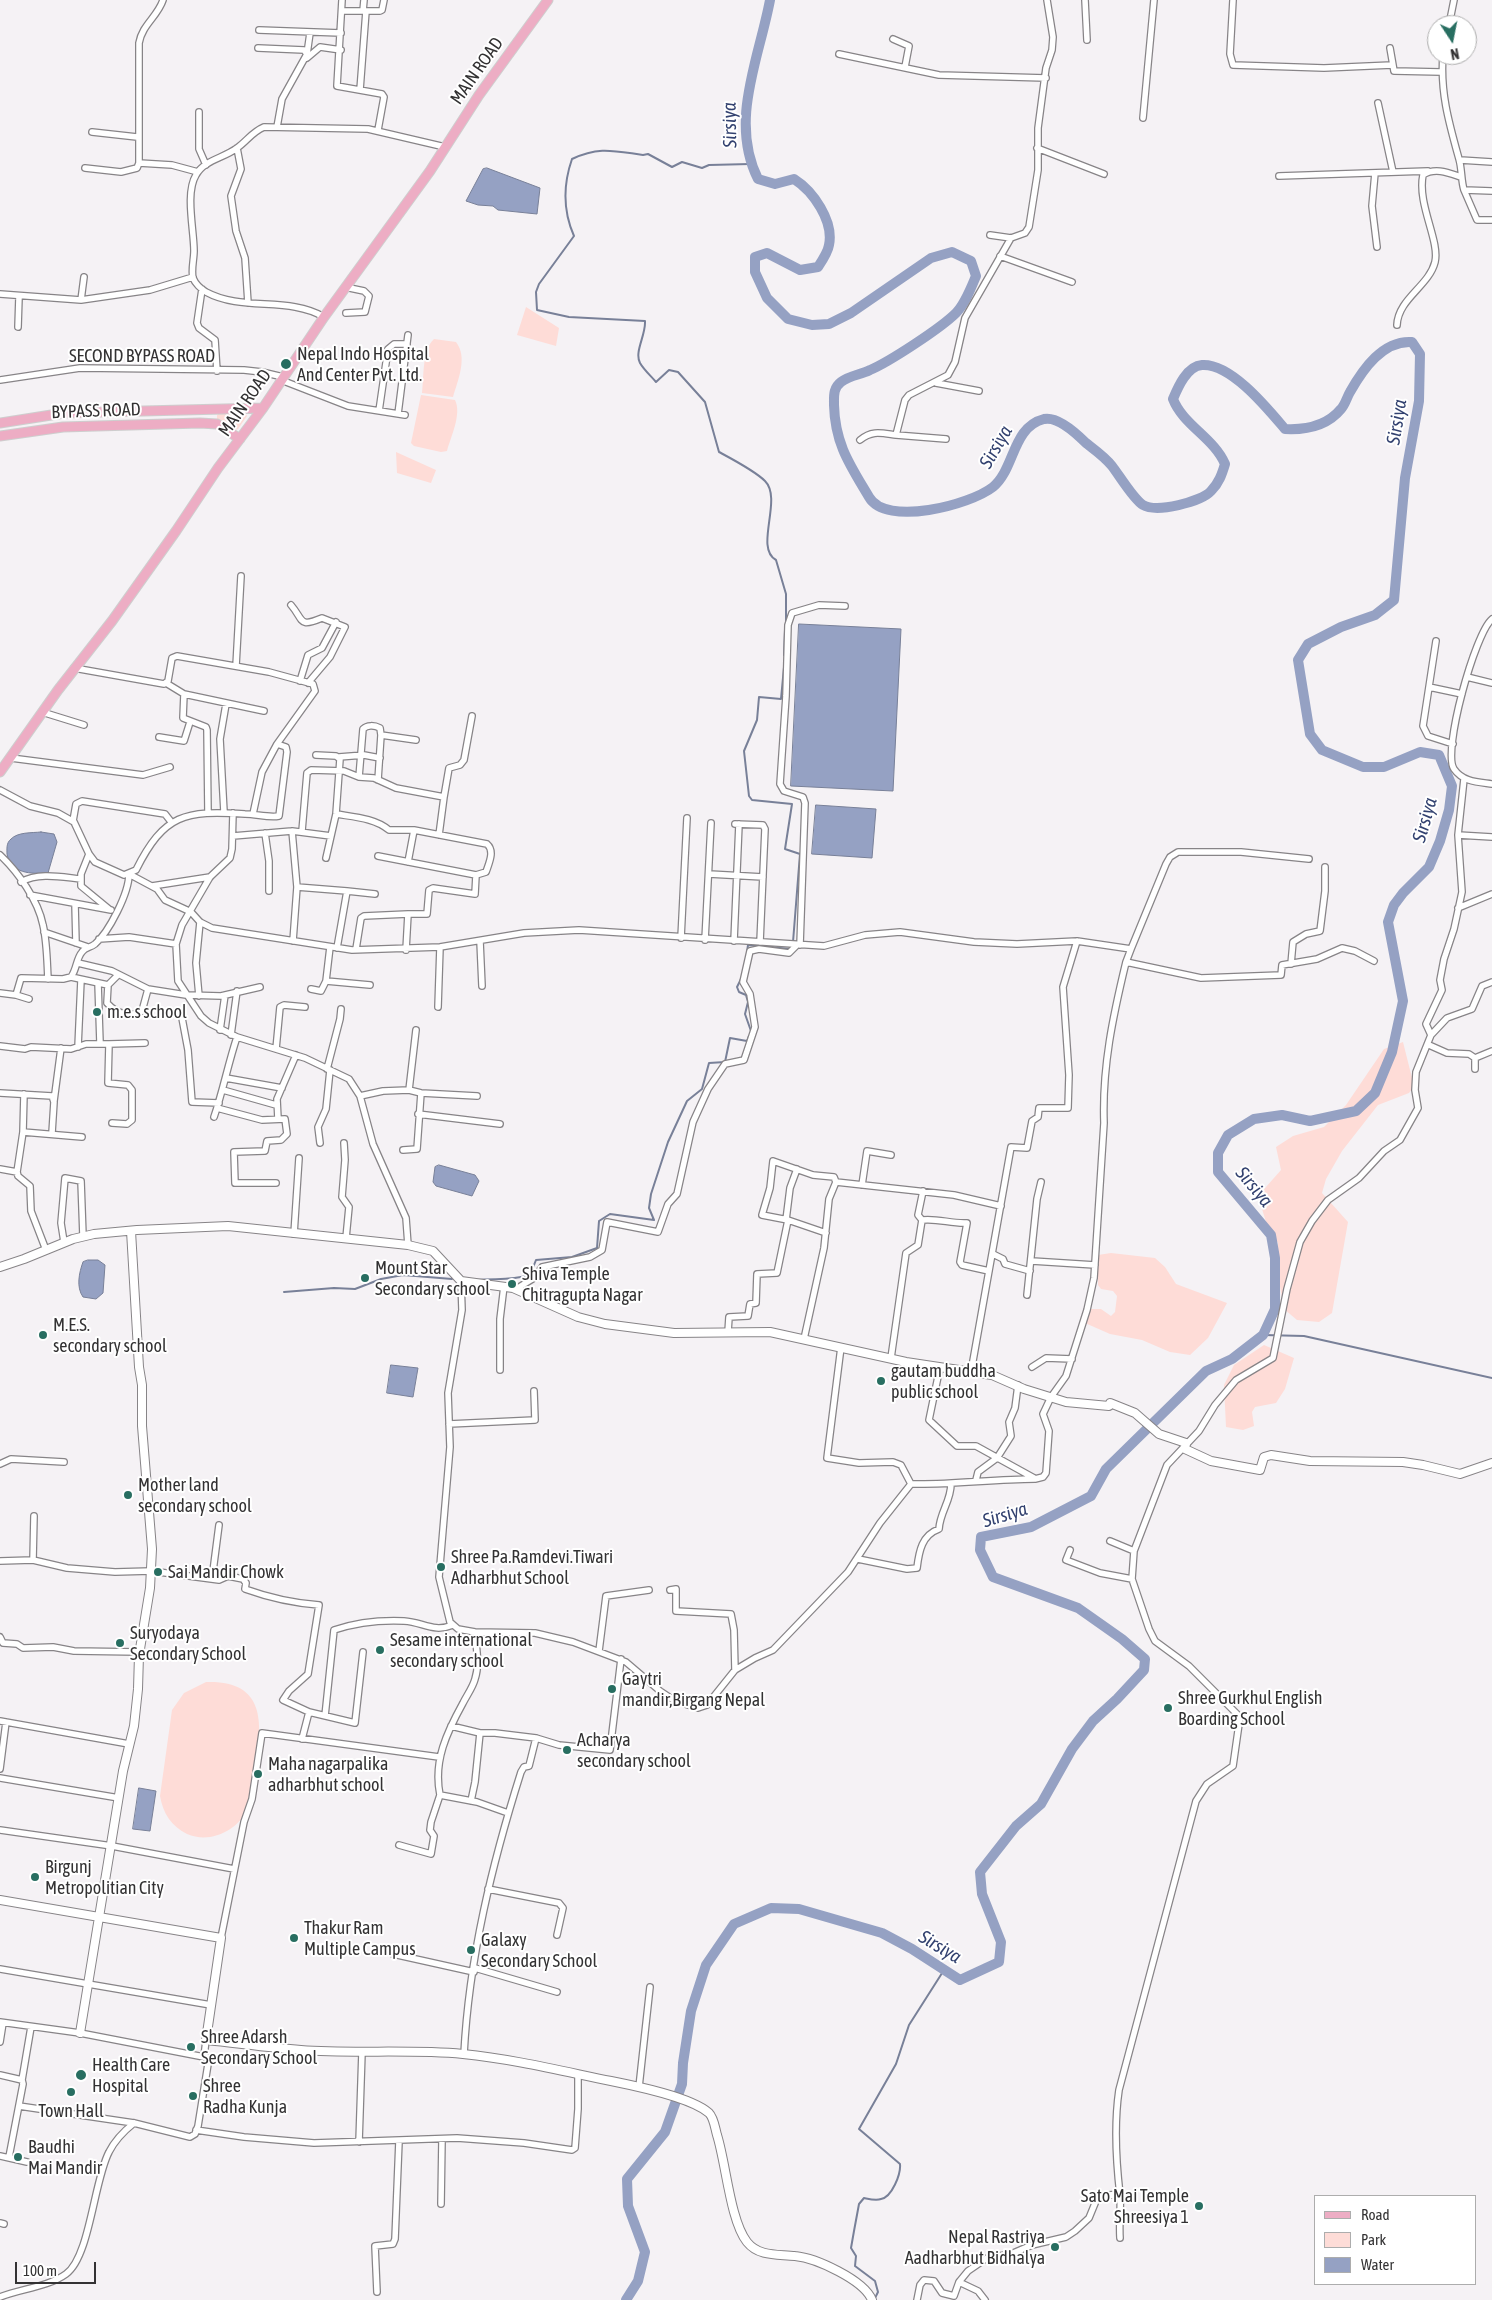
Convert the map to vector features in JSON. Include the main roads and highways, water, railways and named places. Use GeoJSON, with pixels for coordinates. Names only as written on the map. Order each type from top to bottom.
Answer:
{"type":"FeatureCollection","features":[{"type":"Feature","properties":{"kind":"main road","name":"MAIN ROAD"},"geometry":{"type":"LineString","coordinates":[[0,772],[74,668],[112,621],[263,408],[345,288],[430,172],[445,147],[548,0]]}},
{"type":"Feature","properties":{"kind":"main road","name":"BYPASS ROAD"},"geometry":{"type":"LineString","coordinates":[[4,423],[64,413],[192,412],[263,408]]}},
{"type":"Feature","properties":{"kind":"main road"},"geometry":{"type":"LineString","coordinates":[[192,412],[193,424]]}},
{"type":"Feature","properties":{"kind":"main road"},"geometry":{"type":"LineString","coordinates":[[4,423],[5,435]]}},
{"type":"Feature","properties":{"kind":"main road","name":"BYPASS ROAD"},"geometry":{"type":"LineString","coordinates":[[5,435],[63,427],[217,424],[240,439]]}},
{"type":"Feature","properties":{"kind":"water"},"geometry":{"type":"Polygon","coordinates":[[[487,168],[540,188],[537,214],[498,210],[493,206],[478,205],[466,201],[483,169],[487,168]]]}},
{"type":"Feature","properties":{"kind":"water"},"geometry":{"type":"Polygon","coordinates":[[[799,624],[901,629],[893,791],[791,786],[799,624]]]}},
{"type":"Feature","properties":{"kind":"water"},"geometry":{"type":"Polygon","coordinates":[[[816,805],[876,809],[872,858],[812,854],[816,805]]]}},
{"type":"Feature","properties":{"kind":"water"},"geometry":{"type":"Polygon","coordinates":[[[41,832],[54,834],[57,842],[48,873],[29,873],[17,869],[9,861],[7,854],[8,842],[17,835],[41,832]]]}},
{"type":"Feature","properties":{"kind":"water"},"geometry":{"type":"Polygon","coordinates":[[[439,1165],[475,1175],[479,1181],[472,1196],[436,1186],[433,1182],[435,1167],[439,1165]]]}},
{"type":"Feature","properties":{"kind":"water"},"geometry":{"type":"Polygon","coordinates":[[[98,1260],[105,1265],[103,1293],[96,1299],[83,1297],[79,1289],[79,1275],[83,1262],[98,1260]]]}},
{"type":"Feature","properties":{"kind":"water"},"geometry":{"type":"Polygon","coordinates":[[[391,1365],[418,1368],[413,1397],[387,1393],[391,1365]]]}},
{"type":"Feature","properties":{"kind":"water"},"geometry":{"type":"Polygon","coordinates":[[[139,1788],[156,1791],[150,1831],[133,1829],[139,1788]]]}},
{"type":"Feature","properties":{"kind":"waterway","name":"Sirsiya"},"geometry":{"type":"LineString","coordinates":[[626,2300],[638,2281],[645,2252],[628,2206],[627,2179],[665,2132],[682,2084],[683,2063],[691,2011],[706,1965],[734,1924],[771,1908],[799,1909],[882,1933],[912,1949],[960,1980],[999,1962],[1001,1942],[982,1894],[980,1872],[1016,1826],[1041,1804],[1072,1749],[1093,1721],[1144,1670],[1145,1659],[1122,1639],[1078,1608],[993,1577],[980,1550],[981,1537],[1031,1527],[1091,1496],[1106,1469],[1206,1371],[1232,1359],[1263,1335],[1275,1309],[1275,1258],[1271,1235],[1218,1172],[1218,1153],[1228,1135],[1254,1119],[1282,1115],[1310,1121],[1356,1111],[1375,1093],[1392,1052],[1403,1001],[1388,922],[1394,905],[1403,893],[1429,867],[1440,841],[1449,810],[1452,786],[1439,755],[1420,752],[1384,767],[1363,767],[1322,750],[1310,734],[1298,660],[1308,644],[1341,627],[1375,615],[1394,600],[1405,478],[1419,401],[1420,354],[1412,342],[1392,346],[1383,351],[1361,374],[1344,405],[1335,415],[1315,426],[1300,429],[1285,429],[1259,399],[1225,371],[1213,366],[1202,365],[1192,369],[1184,378],[1173,399],[1184,416],[1214,447],[1225,464],[1218,482],[1211,491],[1189,502],[1158,508],[1143,505],[1135,498],[1112,466],[1078,435],[1067,426],[1055,420],[1044,419],[1034,423],[1026,430],[1000,479],[993,487],[982,494],[948,506],[929,510],[892,511],[878,506],[869,497],[845,454],[835,419],[835,390],[838,384],[844,380],[879,366],[927,336],[949,319],[956,313],[968,296],[976,276],[971,261],[952,252],[931,258],[851,313],[829,324],[812,325],[788,319],[767,298],[755,272],[755,257],[767,253],[800,270],[818,267],[827,251],[830,236],[825,217],[815,199],[801,184],[794,179],[775,184],[758,179],[750,157],[746,135],[746,112],[749,90],[770,0]]}},
{"type":"Feature","properties":{"kind":"waterway"},"geometry":{"type":"LineString","coordinates":[[750,164],[709,165],[702,168],[682,162],[672,167],[648,154],[607,151],[590,152],[572,159],[567,178],[565,198],[570,227],[574,236],[539,284],[536,292],[537,310],[569,317],[645,321],[638,354],[643,368],[656,382],[669,370],[678,372],[705,402],[719,452],[755,473],[765,481],[770,489],[771,511],[768,545],[770,554],[776,560],[786,594],[786,623]]}},
{"type":"Feature","properties":{"kind":"waterway"},"geometry":{"type":"LineString","coordinates":[[784,655],[785,630]]}},
{"type":"Feature","properties":{"kind":"waterway"},"geometry":{"type":"LineString","coordinates":[[784,667],[781,699],[759,697],[757,720],[744,751],[749,796],[752,800],[792,804],[785,849],[800,854],[793,942]]}},
{"type":"Feature","properties":{"kind":"waterway"},"geometry":{"type":"LineString","coordinates":[[747,952],[748,945],[791,949]]}},
{"type":"Feature","properties":{"kind":"waterway"},"geometry":{"type":"LineString","coordinates":[[741,979],[737,987],[739,992],[746,995],[748,1002],[745,1014],[751,1031]]}},
{"type":"Feature","properties":{"kind":"waterway"},"geometry":{"type":"LineString","coordinates":[[476,1280],[509,1279],[530,1275],[536,1260],[572,1257],[597,1248],[599,1221],[610,1214],[654,1220],[649,1208],[651,1194],[668,1142],[687,1101],[702,1089],[709,1063],[725,1062],[730,1038],[747,1041],[749,1036]]}},
{"type":"Feature","properties":{"kind":"waterway"},"geometry":{"type":"LineString","coordinates":[[284,1292],[334,1288],[355,1289],[381,1279],[403,1275],[452,1279]]}},
{"type":"Feature","properties":{"kind":"waterway"},"geometry":{"type":"LineString","coordinates":[[1263,1335],[1304,1336],[1492,1378]]}},
{"type":"Feature","properties":{"kind":"waterway"},"geometry":{"type":"LineString","coordinates":[[875,2298],[878,2292],[875,2281],[855,2266],[856,2256],[851,2248],[859,2204],[864,2198],[879,2200],[889,2194],[897,2179],[900,2164],[859,2129],[896,2064],[909,2025],[944,1970]]}},
{"type":"Feature","properties":{"kind":"place","name":"Nepal Indo Hospital And Center Pvt. Ltd."},"geometry":{"type":"Point","coordinates":[286,364]}},
{"type":"Feature","properties":{"kind":"place","name":"m.e.s school"},"geometry":{"type":"Point","coordinates":[97,1012]}},
{"type":"Feature","properties":{"kind":"place","name":"Mount Star Secondary school"},"geometry":{"type":"Point","coordinates":[365,1278]}},
{"type":"Feature","properties":{"kind":"place","name":"Shiva Temple Chitragupta Nagar"},"geometry":{"type":"Point","coordinates":[512,1284]}},
{"type":"Feature","properties":{"kind":"place","name":"M.E.S. secondary school"},"geometry":{"type":"Point","coordinates":[43,1335]}},
{"type":"Feature","properties":{"kind":"place","name":"gautam buddha public school"},"geometry":{"type":"Point","coordinates":[881,1381]}},
{"type":"Feature","properties":{"kind":"place","name":"Mother land secondary school"},"geometry":{"type":"Point","coordinates":[128,1495]}},
{"type":"Feature","properties":{"kind":"place","name":"Shree Pa.Ramdevi.Tiwari Adharbhut School"},"geometry":{"type":"Point","coordinates":[441,1567]}},
{"type":"Feature","properties":{"kind":"place","name":"Sai Mandir Chowk"},"geometry":{"type":"Point","coordinates":[158,1572]}},
{"type":"Feature","properties":{"kind":"place","name":"Suryodaya Secondary School"},"geometry":{"type":"Point","coordinates":[120,1643]}},
{"type":"Feature","properties":{"kind":"place","name":"Sesame international secondary school"},"geometry":{"type":"Point","coordinates":[380,1650]}},
{"type":"Feature","properties":{"kind":"place","name":"Gaytri mandir,Birgang Nepal"},"geometry":{"type":"Point","coordinates":[612,1689]}},
{"type":"Feature","properties":{"kind":"place","name":"Shree Gurkhul English Boarding School"},"geometry":{"type":"Point","coordinates":[1168,1708]}},
{"type":"Feature","properties":{"kind":"place","name":"Acharya secondary school"},"geometry":{"type":"Point","coordinates":[567,1750]}},
{"type":"Feature","properties":{"kind":"place","name":"Maha nagarpalika adharbhut school"},"geometry":{"type":"Point","coordinates":[258,1774]}},
{"type":"Feature","properties":{"kind":"place","name":"Birgunj Metropolitian City"},"geometry":{"type":"Point","coordinates":[35,1877]}},
{"type":"Feature","properties":{"kind":"place","name":"Thakur Ram Multiple Campus"},"geometry":{"type":"Point","coordinates":[294,1938]}},
{"type":"Feature","properties":{"kind":"place","name":"Galaxy Secondary School"},"geometry":{"type":"Point","coordinates":[471,1950]}},
{"type":"Feature","properties":{"kind":"place","name":"Shree Adarsh Secondary School"},"geometry":{"type":"Point","coordinates":[191,2047]}},
{"type":"Feature","properties":{"kind":"place","name":"Health Care Hospital"},"geometry":{"type":"Point","coordinates":[81,2075]}},
{"type":"Feature","properties":{"kind":"place","name":"Town Hall"},"geometry":{"type":"Point","coordinates":[71,2092]}},
{"type":"Feature","properties":{"kind":"place","name":"Shree Radha Kunja"},"geometry":{"type":"Point","coordinates":[193,2096]}},
{"type":"Feature","properties":{"kind":"place","name":"Baudhi Mai Mandir"},"geometry":{"type":"Point","coordinates":[18,2157]}},
{"type":"Feature","properties":{"kind":"place","name":"Sato Mai Temple Shreesiya 1"},"geometry":{"type":"Point","coordinates":[1199,2206]}},
{"type":"Feature","properties":{"kind":"place","name":"Nepal Rastriya Aadharbhut Bidhalya"},"geometry":{"type":"Point","coordinates":[1055,2247]}}]}
